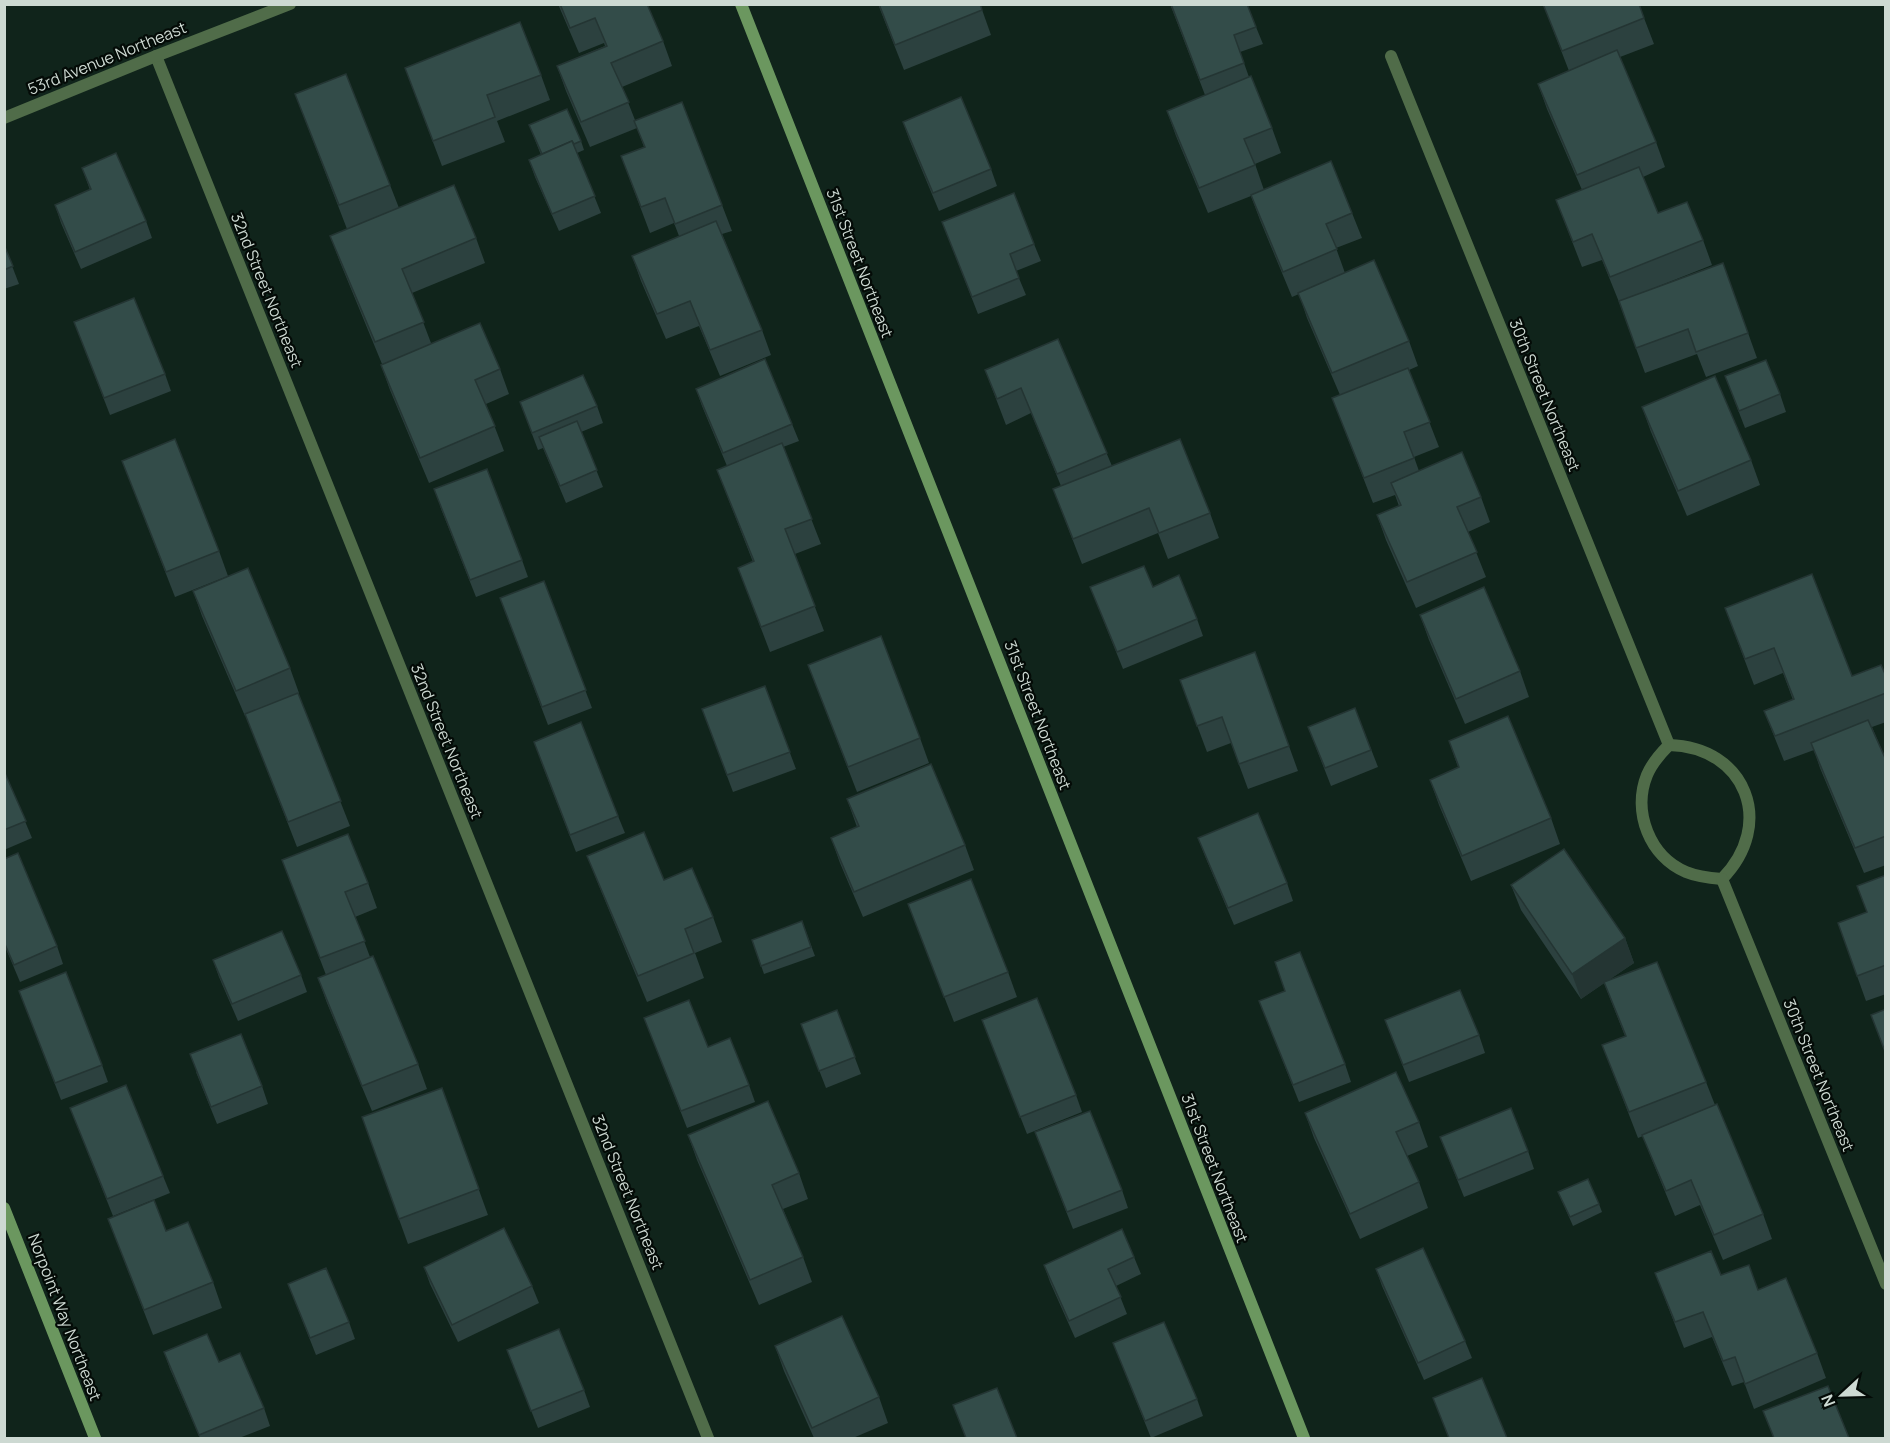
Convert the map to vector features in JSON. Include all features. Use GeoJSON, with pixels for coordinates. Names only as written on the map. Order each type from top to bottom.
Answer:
{"type":"FeatureCollection","features":[{"type":"Feature","properties":{"kind":"street","name":"53rd Avenue Northeast"},"geometry":{"type":"LineString","coordinates":[[4,118],[290,4]]}},
{"type":"Feature","properties":{"kind":"street","name":"31st Street Northeast"},"geometry":{"type":"LineString","coordinates":[[741,4],[1304,1438]]}},
{"type":"Feature","properties":{"kind":"street","name":"32nd Street Northeast"},"geometry":{"type":"LineString","coordinates":[[156,56],[708,1438]]}},
{"type":"Feature","properties":{"kind":"street","name":"30th Street Northeast"},"geometry":{"type":"LineString","coordinates":[[1391,56],[1669,745]]}},
{"type":"Feature","properties":{"kind":"street"},"geometry":{"type":"LineString","coordinates":[[1669,745],[1701,750],[1716,758],[1734,775],[1746,797],[1750,814],[1744,850],[1735,866],[1722,879],[1703,878],[1685,872],[1669,862],[1656,848],[1647,831],[1642,813],[1644,784],[1656,759],[1669,745]]}},
{"type":"Feature","properties":{"kind":"street","name":"30th Street Northeast"},"geometry":{"type":"LineString","coordinates":[[1722,879],[1886,1284]]}},
{"type":"Feature","properties":{"kind":"street","name":"Norpoint Way Northeast"},"geometry":{"type":"LineString","coordinates":[[4,1208],[95,1438]]}},
{"type":"Feature","properties":{"kind":"building"},"geometry":{"type":"Polygon","coordinates":[[[560,4],[647,4],[663,41],[611,63],[629,102],[581,122],[557,66],[607,46],[595,18],[570,28],[560,4]]]}},
{"type":"Feature","properties":{"kind":"building"},"geometry":{"type":"Polygon","coordinates":[[[879,4],[980,4],[982,10],[895,45],[879,4]]]}},
{"type":"Feature","properties":{"kind":"building"},"geometry":{"type":"Polygon","coordinates":[[[1171,4],[1247,4],[1256,27],[1234,35],[1244,63],[1200,80],[1171,4]]]}},
{"type":"Feature","properties":{"kind":"building"},"geometry":{"type":"Polygon","coordinates":[[[1543,4],[1639,4],[1644,18],[1562,51],[1543,4]]]}},
{"type":"Feature","properties":{"kind":"building"},"geometry":{"type":"Polygon","coordinates":[[[520,22],[541,75],[487,95],[495,117],[433,141],[405,68],[520,22]]]}},
{"type":"Feature","properties":{"kind":"building"},"geometry":{"type":"Polygon","coordinates":[[[1617,50],[1656,142],[1577,175],[1538,84],[1617,50]]]}},
{"type":"Feature","properties":{"kind":"building"},"geometry":{"type":"Polygon","coordinates":[[[346,74],[390,185],[339,205],[295,94],[346,74]]]}},
{"type":"Feature","properties":{"kind":"building"},"geometry":{"type":"Polygon","coordinates":[[[1251,76],[1272,128],[1244,139],[1255,165],[1199,188],[1167,111],[1251,76]]]}},
{"type":"Feature","properties":{"kind":"building"},"geometry":{"type":"Polygon","coordinates":[[[961,97],[991,169],[933,193],[903,122],[961,97]]]}},
{"type":"Feature","properties":{"kind":"building"},"geometry":{"type":"Polygon","coordinates":[[[682,102],[722,205],[675,224],[665,198],[641,207],[621,156],[645,147],[634,121],[682,102]]]}},
{"type":"Feature","properties":{"kind":"building"},"geometry":{"type":"Polygon","coordinates":[[[567,109],[581,141],[574,144],[572,141],[542,154],[529,125],[567,109]]]}},
{"type":"Feature","properties":{"kind":"building"},"geometry":{"type":"Polygon","coordinates":[[[572,141],[595,196],[552,214],[529,160],[572,141]]]}},
{"type":"Feature","properties":{"kind":"building"},"geometry":{"type":"Polygon","coordinates":[[[116,153],[146,221],[75,252],[55,205],[91,189],[82,168],[116,153]]]}},
{"type":"Feature","properties":{"kind":"building"},"geometry":{"type":"Polygon","coordinates":[[[1331,161],[1352,213],[1326,224],[1337,249],[1283,272],[1251,195],[1331,161]]]}},
{"type":"Feature","properties":{"kind":"building"},"geometry":{"type":"Polygon","coordinates":[[[1639,167],[1658,213],[1687,202],[1703,240],[1610,277],[1592,234],[1573,242],[1556,200],[1639,167]]]}},
{"type":"Feature","properties":{"kind":"building"},"geometry":{"type":"Polygon","coordinates":[[[454,185],[476,238],[402,269],[424,322],[375,342],[330,236],[454,185]]]}},
{"type":"Feature","properties":{"kind":"building"},"geometry":{"type":"Polygon","coordinates":[[[1014,193],[1034,244],[1010,254],[1019,278],[972,297],[942,222],[1014,193]]]}},
{"type":"Feature","properties":{"kind":"building"},"geometry":{"type":"Polygon","coordinates":[[[716,221],[762,330],[710,350],[690,301],[657,314],[632,256],[716,221]]]}},
{"type":"Feature","properties":{"kind":"building"},"geometry":{"type":"Polygon","coordinates":[[[4,245],[13,266],[4,270],[4,245]]]}},
{"type":"Feature","properties":{"kind":"building"},"geometry":{"type":"Polygon","coordinates":[[[1374,260],[1409,341],[1332,373],[1298,293],[1374,260]]]}},
{"type":"Feature","properties":{"kind":"building"},"geometry":{"type":"Polygon","coordinates":[[[1723,263],[1748,333],[1696,352],[1688,329],[1636,348],[1619,301],[1723,263]]]}},
{"type":"Feature","properties":{"kind":"building"},"geometry":{"type":"Polygon","coordinates":[[[134,298],[165,374],[104,398],[74,322],[134,298]]]}},
{"type":"Feature","properties":{"kind":"building"},"geometry":{"type":"Polygon","coordinates":[[[480,323],[500,369],[475,380],[495,426],[420,458],[381,365],[480,323]]]}},
{"type":"Feature","properties":{"kind":"building"},"geometry":{"type":"Polygon","coordinates":[[[1058,339],[1107,453],[1057,474],[1021,388],[997,399],[985,370],[1058,339]]]}},
{"type":"Feature","properties":{"kind":"building"},"geometry":{"type":"Polygon","coordinates":[[[765,359],[792,424],[723,453],[696,389],[765,359]]]}},
{"type":"Feature","properties":{"kind":"building"},"geometry":{"type":"Polygon","coordinates":[[[1766,360],[1780,394],[1739,411],[1725,376],[1766,360]]]}},
{"type":"Feature","properties":{"kind":"building"},"geometry":{"type":"Polygon","coordinates":[[[1408,368],[1430,422],[1404,432],[1414,458],[1364,478],[1332,398],[1408,368]]]}},
{"type":"Feature","properties":{"kind":"building"},"geometry":{"type":"Polygon","coordinates":[[[583,375],[597,406],[532,433],[520,402],[583,375]]]}},
{"type":"Feature","properties":{"kind":"building"},"geometry":{"type":"Polygon","coordinates":[[[1715,376],[1751,460],[1678,491],[1642,407],[1715,376]]]}},
{"type":"Feature","properties":{"kind":"building"},"geometry":{"type":"Polygon","coordinates":[[[577,421],[597,470],[560,486],[539,437],[577,421]]]}},
{"type":"Feature","properties":{"kind":"building"},"geometry":{"type":"Polygon","coordinates":[[[175,439],[219,551],[166,572],[122,461],[175,439]]]}},
{"type":"Feature","properties":{"kind":"building"},"geometry":{"type":"Polygon","coordinates":[[[1180,439],[1210,513],[1159,533],[1149,508],[1073,539],[1053,489],[1180,439]]]}},
{"type":"Feature","properties":{"kind":"building"},"geometry":{"type":"Polygon","coordinates":[[[782,443],[812,519],[785,529],[815,606],[761,627],[738,568],[754,561],[717,470],[782,443]]]}},
{"type":"Feature","properties":{"kind":"building"},"geometry":{"type":"Polygon","coordinates":[[[1462,452],[1481,497],[1457,507],[1477,552],[1407,582],[1377,515],[1401,505],[1391,483],[1462,452]]]}},
{"type":"Feature","properties":{"kind":"building"},"geometry":{"type":"Polygon","coordinates":[[[487,469],[522,560],[470,580],[434,489],[487,469]]]}},
{"type":"Feature","properties":{"kind":"building"},"geometry":{"type":"Polygon","coordinates":[[[1144,566],[1153,587],[1179,575],[1197,619],[1117,652],[1090,587],[1144,566]]]}},
{"type":"Feature","properties":{"kind":"building"},"geometry":{"type":"Polygon","coordinates":[[[248,568],[290,668],[236,691],[193,591],[248,568]]]}},
{"type":"Feature","properties":{"kind":"building"},"geometry":{"type":"Polygon","coordinates":[[[1812,574],[1852,676],[1881,665],[1886,676],[1886,693],[1775,736],[1764,711],[1794,699],[1774,648],[1745,659],[1725,608],[1812,574]]]}},
{"type":"Feature","properties":{"kind":"building"},"geometry":{"type":"Polygon","coordinates":[[[544,581],[586,690],[542,707],[500,598],[544,581]]]}},
{"type":"Feature","properties":{"kind":"building"},"geometry":{"type":"Polygon","coordinates":[[[1484,587],[1520,671],[1456,699],[1420,615],[1484,587]]]}},
{"type":"Feature","properties":{"kind":"building"},"geometry":{"type":"Polygon","coordinates":[[[881,636],[920,738],[848,767],[808,665],[881,636]]]}},
{"type":"Feature","properties":{"kind":"building"},"geometry":{"type":"Polygon","coordinates":[[[1255,652],[1289,746],[1239,764],[1222,717],[1197,726],[1180,680],[1255,652]]]}},
{"type":"Feature","properties":{"kind":"building"},"geometry":{"type":"Polygon","coordinates":[[[765,686],[790,752],[727,775],[702,709],[765,686]]]}},
{"type":"Feature","properties":{"kind":"building"},"geometry":{"type":"Polygon","coordinates":[[[298,693],[341,801],[288,822],[245,714],[298,693]]]}},
{"type":"Feature","properties":{"kind":"building"},"geometry":{"type":"Polygon","coordinates":[[[1355,708],[1371,750],[1325,768],[1308,727],[1355,708]]]}},
{"type":"Feature","properties":{"kind":"building"},"geometry":{"type":"Polygon","coordinates":[[[1508,716],[1551,818],[1462,856],[1430,780],[1459,767],[1449,741],[1508,716]]]}},
{"type":"Feature","properties":{"kind":"building"},"geometry":{"type":"Polygon","coordinates":[[[1868,720],[1886,760],[1886,836],[1855,848],[1811,743],[1868,720]]]}},
{"type":"Feature","properties":{"kind":"building"},"geometry":{"type":"Polygon","coordinates":[[[581,722],[618,816],[570,835],[534,742],[581,722]]]}},
{"type":"Feature","properties":{"kind":"building"},"geometry":{"type":"Polygon","coordinates":[[[931,764],[965,845],[854,892],[831,838],[859,826],[847,799],[931,764]]]}},
{"type":"Feature","properties":{"kind":"building"},"geometry":{"type":"Polygon","coordinates":[[[4,771],[26,821],[4,830],[4,771]]]}},
{"type":"Feature","properties":{"kind":"building"},"geometry":{"type":"Polygon","coordinates":[[[1258,813],[1287,883],[1228,908],[1198,838],[1258,813]]]}},
{"type":"Feature","properties":{"kind":"building"},"geometry":{"type":"Polygon","coordinates":[[[644,832],[664,880],[692,868],[713,917],[685,929],[694,953],[638,976],[587,856],[644,832]]]}},
{"type":"Feature","properties":{"kind":"building"},"geometry":{"type":"Polygon","coordinates":[[[348,834],[368,883],[345,892],[365,941],[320,958],[282,860],[348,834]]]}},
{"type":"Feature","properties":{"kind":"building"},"geometry":{"type":"Polygon","coordinates":[[[1564,849],[1625,938],[1572,974],[1511,885],[1564,849]]]}},
{"type":"Feature","properties":{"kind":"building"},"geometry":{"type":"Polygon","coordinates":[[[18,853],[57,946],[14,965],[4,942],[4,859],[18,853]]]}},
{"type":"Feature","properties":{"kind":"building"},"geometry":{"type":"Polygon","coordinates":[[[1886,875],[1886,965],[1857,976],[1838,923],[1867,912],[1857,886],[1886,875]]]}},
{"type":"Feature","properties":{"kind":"building"},"geometry":{"type":"Polygon","coordinates":[[[971,879],[1008,972],[944,997],[908,904],[971,879]]]}},
{"type":"Feature","properties":{"kind":"building"},"geometry":{"type":"Polygon","coordinates":[[[802,921],[811,947],[761,966],[752,940],[802,921]]]}},
{"type":"Feature","properties":{"kind":"building"},"geometry":{"type":"Polygon","coordinates":[[[282,931],[301,975],[232,1004],[213,960],[282,931]]]}},
{"type":"Feature","properties":{"kind":"building"},"geometry":{"type":"Polygon","coordinates":[[[1300,952],[1345,1064],[1293,1085],[1259,1001],[1285,991],[1275,962],[1300,952]]]}},
{"type":"Feature","properties":{"kind":"building"},"geometry":{"type":"Polygon","coordinates":[[[373,956],[418,1064],[362,1086],[318,978],[373,956]]]}},
{"type":"Feature","properties":{"kind":"building"},"geometry":{"type":"Polygon","coordinates":[[[1657,962],[1706,1082],[1629,1112],[1602,1045],[1626,1036],[1604,982],[1657,962]]]}},
{"type":"Feature","properties":{"kind":"building"},"geometry":{"type":"Polygon","coordinates":[[[66,972],[102,1065],[55,1083],[19,991],[66,972]]]}},
{"type":"Feature","properties":{"kind":"building"},"geometry":{"type":"Polygon","coordinates":[[[1460,990],[1479,1035],[1403,1065],[1385,1020],[1460,990]]]}},
{"type":"Feature","properties":{"kind":"building"},"geometry":{"type":"Polygon","coordinates":[[[1037,998],[1076,1095],[1020,1117],[982,1020],[1037,998]]]}},
{"type":"Feature","properties":{"kind":"building"},"geometry":{"type":"Polygon","coordinates":[[[689,1000],[708,1047],[730,1038],[749,1085],[681,1111],[644,1018],[689,1000]]]}},
{"type":"Feature","properties":{"kind":"building"},"geometry":{"type":"Polygon","coordinates":[[[1886,1009],[1886,1054],[1871,1015],[1886,1009]]]}},
{"type":"Feature","properties":{"kind":"building"},"geometry":{"type":"Polygon","coordinates":[[[837,1010],[855,1057],[819,1071],[801,1024],[837,1010]]]}},
{"type":"Feature","properties":{"kind":"building"},"geometry":{"type":"Polygon","coordinates":[[[241,1034],[262,1086],[211,1107],[190,1054],[241,1034]]]}},
{"type":"Feature","properties":{"kind":"building"},"geometry":{"type":"Polygon","coordinates":[[[1396,1072],[1419,1122],[1396,1132],[1419,1182],[1350,1214],[1305,1113],[1396,1072]]]}},
{"type":"Feature","properties":{"kind":"building"},"geometry":{"type":"Polygon","coordinates":[[[126,1085],[163,1176],[107,1199],[70,1108],[126,1085]]]}},
{"type":"Feature","properties":{"kind":"building"},"geometry":{"type":"Polygon","coordinates":[[[442,1088],[479,1189],[399,1219],[362,1117],[442,1088]]]}},
{"type":"Feature","properties":{"kind":"building"},"geometry":{"type":"Polygon","coordinates":[[[768,1101],[799,1173],[772,1185],[803,1257],[750,1280],[688,1135],[768,1101]]]}},
{"type":"Feature","properties":{"kind":"building"},"geometry":{"type":"Polygon","coordinates":[[[1717,1104],[1763,1214],[1714,1235],[1691,1180],[1666,1191],[1642,1135],[1717,1104]]]}},
{"type":"Feature","properties":{"kind":"building"},"geometry":{"type":"Polygon","coordinates":[[[1511,1108],[1528,1151],[1458,1180],[1440,1137],[1511,1108]]]}},
{"type":"Feature","properties":{"kind":"building"},"geometry":{"type":"Polygon","coordinates":[[[1090,1111],[1122,1190],[1067,1212],[1035,1132],[1090,1111]]]}},
{"type":"Feature","properties":{"kind":"building"},"geometry":{"type":"Polygon","coordinates":[[[1588,1179],[1599,1204],[1570,1217],[1558,1192],[1588,1179]]]}},
{"type":"Feature","properties":{"kind":"building"},"geometry":{"type":"Polygon","coordinates":[[[154,1200],[166,1231],[188,1222],[213,1282],[144,1310],[108,1219],[154,1200]]]}},
{"type":"Feature","properties":{"kind":"building"},"geometry":{"type":"Polygon","coordinates":[[[504,1228],[532,1286],[452,1325],[424,1267],[504,1228]]]}},
{"type":"Feature","properties":{"kind":"building"},"geometry":{"type":"Polygon","coordinates":[[[1122,1229],[1134,1257],[1108,1269],[1121,1297],[1069,1321],[1044,1265],[1122,1229]]]}},
{"type":"Feature","properties":{"kind":"building"},"geometry":{"type":"Polygon","coordinates":[[[1423,1248],[1465,1341],[1418,1363],[1376,1269],[1423,1248]]]}},
{"type":"Feature","properties":{"kind":"building"},"geometry":{"type":"Polygon","coordinates":[[[1711,1251],[1721,1275],[1749,1265],[1758,1290],[1786,1278],[1817,1353],[1745,1384],[1735,1357],[1723,1361],[1703,1312],[1675,1322],[1655,1273],[1711,1251]]]}},
{"type":"Feature","properties":{"kind":"building"},"geometry":{"type":"Polygon","coordinates":[[[326,1268],[349,1322],[310,1338],[288,1284],[326,1268]]]}},
{"type":"Feature","properties":{"kind":"building"},"geometry":{"type":"Polygon","coordinates":[[[842,1316],[879,1397],[812,1428],[775,1346],[842,1316]]]}},
{"type":"Feature","properties":{"kind":"building"},"geometry":{"type":"Polygon","coordinates":[[[1164,1322],[1197,1399],[1145,1421],[1113,1343],[1164,1322]]]}},
{"type":"Feature","properties":{"kind":"building"},"geometry":{"type":"Polygon","coordinates":[[[559,1329],[584,1390],[531,1411],[507,1350],[559,1329]]]}},
{"type":"Feature","properties":{"kind":"building"},"geometry":{"type":"Polygon","coordinates":[[[207,1334],[219,1362],[240,1353],[264,1408],[199,1435],[164,1352],[207,1334]]]}},
{"type":"Feature","properties":{"kind":"building"},"geometry":{"type":"Polygon","coordinates":[[[1482,1378],[1507,1438],[1449,1438],[1433,1398],[1482,1378]]]}},
{"type":"Feature","properties":{"kind":"building"},"geometry":{"type":"Polygon","coordinates":[[[1828,1386],[1849,1438],[1774,1438],[1763,1411],[1828,1386]]]}},
{"type":"Feature","properties":{"kind":"building"},"geometry":{"type":"Polygon","coordinates":[[[997,1388],[1017,1438],[966,1438],[953,1405],[997,1388]]]}}]}
